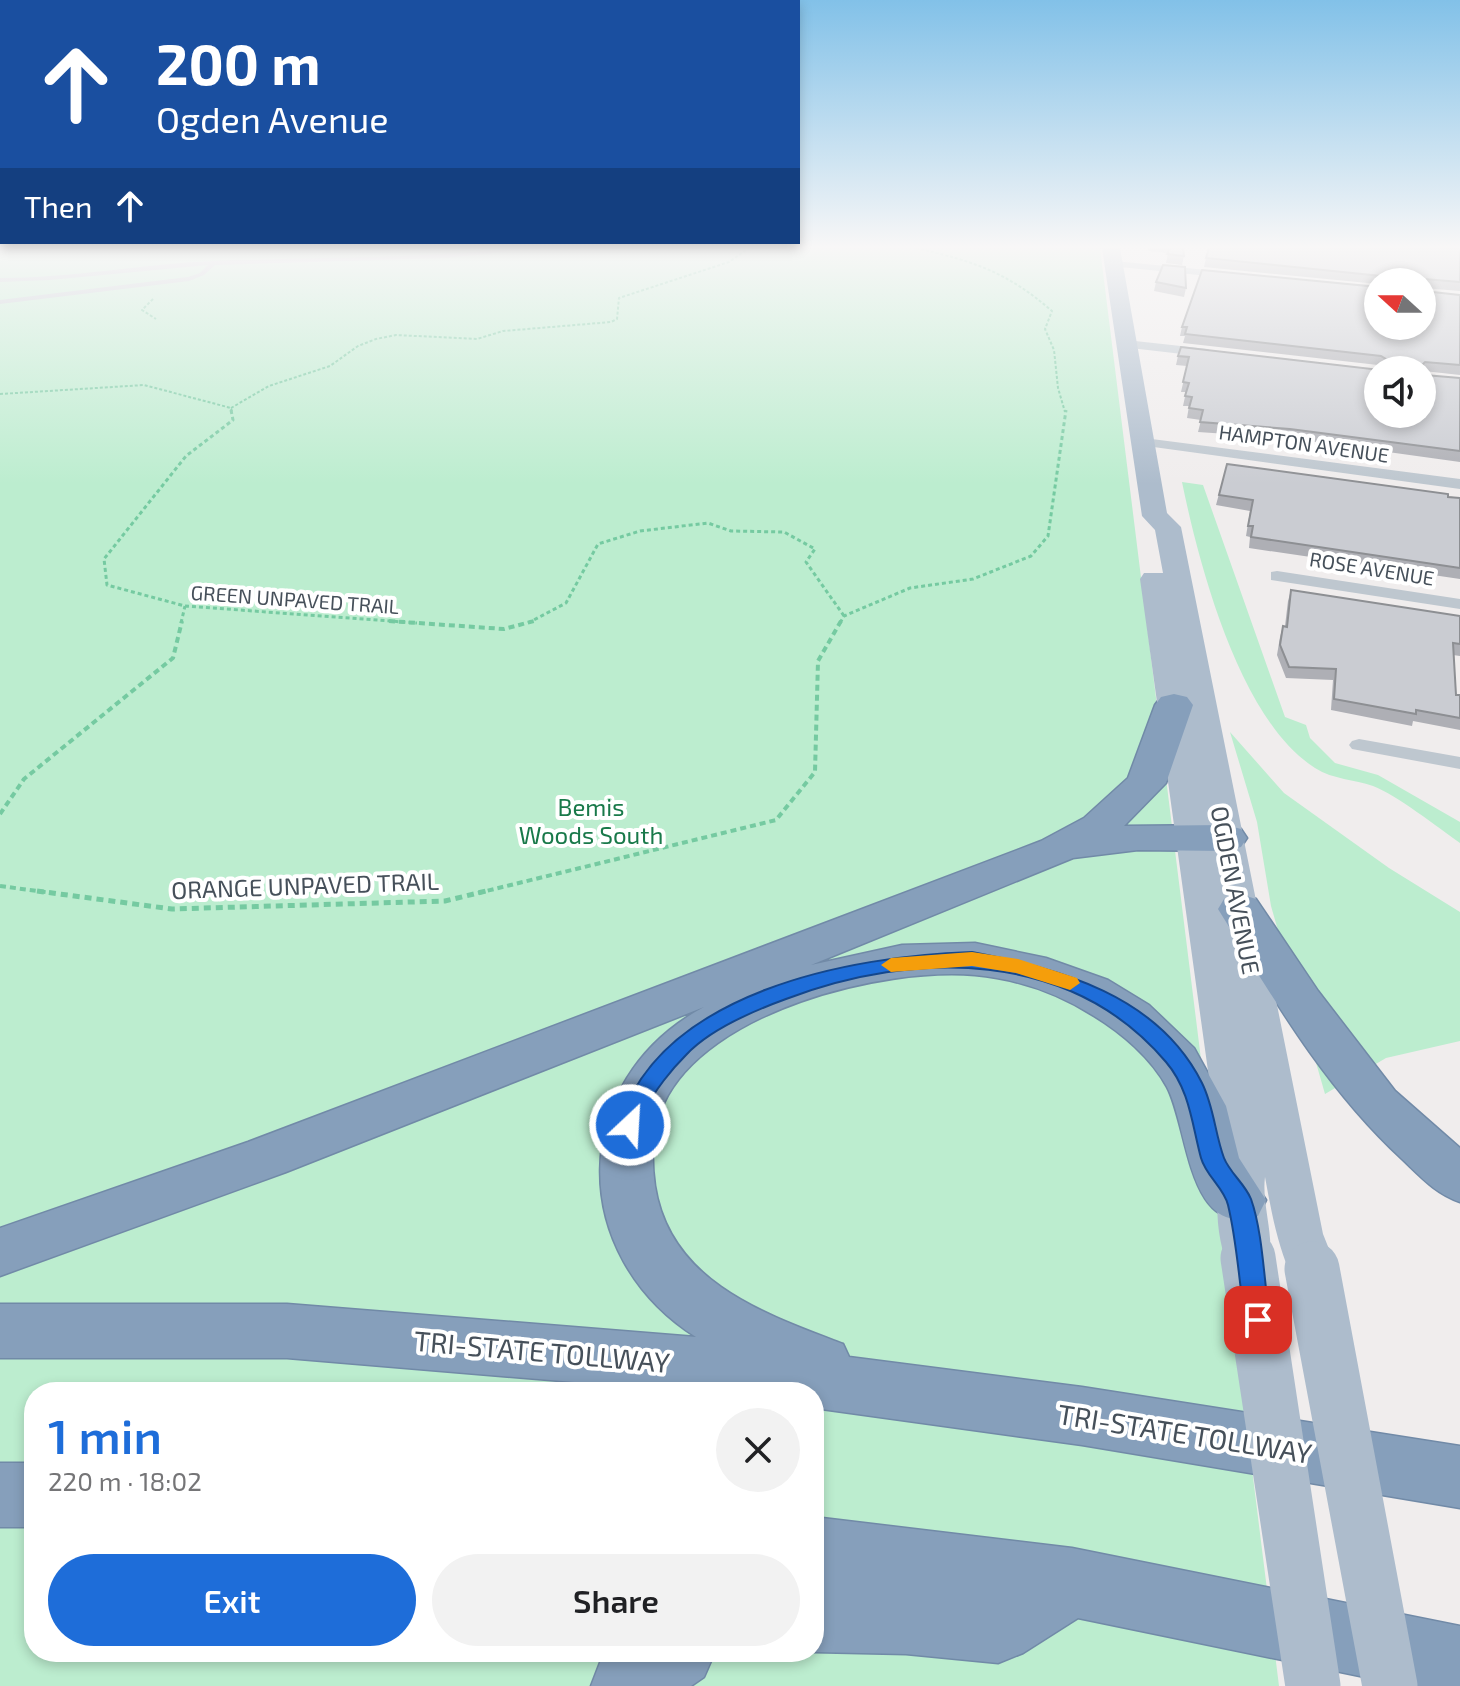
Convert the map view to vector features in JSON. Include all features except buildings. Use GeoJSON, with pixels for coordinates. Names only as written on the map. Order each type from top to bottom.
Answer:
{"type":"FeatureCollection","features":[{"type":"Feature","properties":{"kind":"highway"},"geometry":{"type":"LineString","coordinates":[[0,1252],[282,1151],[924,904],[1056,850],[1099,827],[1146,783],[1174,705]]}},
{"type":"Feature","properties":{"kind":"highway"},"geometry":{"type":"LineString","coordinates":[[1056,850],[1135,837],[1211,837]]}},
{"type":"Feature","properties":{"kind":"highway"},"geometry":{"type":"LineString","coordinates":[[1240,909],[1301,1003],[1377,1105],[1460,1180]]}},
{"type":"Feature","properties":{"kind":"highway"},"geometry":{"type":"LineString","coordinates":[[1082,1416],[835,1368],[773,1347],[685,1294],[652,1257],[634,1222],[624,1183],[624,1144],[636,1106],[655,1077],[679,1048],[712,1025],[760,1000],[815,980],[925,960],[972,959],[1018,966],[1091,991],[1127,1013],[1174,1057],[1192,1084],[1204,1116],[1214,1161],[1239,1200]]}},
{"type":"Feature","properties":{"kind":"highway","name":"TRI-STATE TOLLWAY"},"geometry":{"type":"LineString","coordinates":[[0,1331],[287,1331],[669,1361],[1082,1416],[1460,1477]]}},
{"type":"Feature","properties":{"kind":"highway"},"geometry":{"type":"LineString","coordinates":[[0,1495],[24,1495]]}},
{"type":"Feature","properties":{"kind":"highway"},"geometry":{"type":"LineString","coordinates":[[824,1552],[1072,1582],[1260,1618],[1460,1662]]}},
{"type":"Feature","properties":{"kind":"highway"},"geometry":{"type":"LineString","coordinates":[[824,1617],[906,1619],[998,1628],[1072,1582]]}},
{"type":"Feature","properties":{"kind":"highway"},"geometry":{"type":"LineString","coordinates":[[627,1686],[664,1662]]}},
{"type":"Feature","properties":{"kind":"main road","name":"OGDEN AVENUE"},"geometry":{"type":"LineString","coordinates":[[1123,327],[1155,516],[1168,527],[1170,537],[1211,837],[1244,1165],[1239,1200],[1313,1686]]}},
{"type":"Feature","properties":{"kind":"main road","name":"OGDEN AVENUE"},"geometry":{"type":"LineString","coordinates":[[1155,516],[1145,522],[1174,705],[1211,837],[1240,909],[1299,1234],[1312,1269],[1390,1686]]}},
{"type":"Feature","properties":{"kind":"street"},"geometry":{"type":"LineString","coordinates":[[1126,344],[1220,354]]}},
{"type":"Feature","properties":{"kind":"street","name":"HAMPTON AVENUE"},"geometry":{"type":"LineString","coordinates":[[1144,442],[1460,484]]}},
{"type":"Feature","properties":{"kind":"street","name":"ROSE AVENUE"},"geometry":{"type":"LineString","coordinates":[[1277,576],[1460,604]]}},
{"type":"Feature","properties":{"kind":"street"},"geometry":{"type":"LineString","coordinates":[[1359,745],[1460,763]]}},
{"type":"Feature","properties":{"kind":"path"},"geometry":{"type":"LineString","coordinates":[[0,394],[144,385],[231,408],[269,386],[330,366],[358,346],[376,339],[396,335],[477,339],[503,331],[555,327]]}},
{"type":"Feature","properties":{"kind":"path"},"geometry":{"type":"LineString","coordinates":[[844,616],[910,588],[973,579],[1031,556],[1048,536],[1066,408],[1056,392],[1056,345],[1046,327]]}},
{"type":"Feature","properties":{"kind":"path","name":"GREEN UNPAVED TRAIL"},"geometry":{"type":"LineString","coordinates":[[231,408],[233,420],[186,456],[104,559],[107,585],[185,606],[504,629],[540,621],[573,598],[598,544],[640,531],[708,523],[731,531],[784,532],[815,549],[806,562],[844,616]]}},
{"type":"Feature","properties":{"kind":"path"},"geometry":{"type":"LineString","coordinates":[[0,814],[24,779],[173,658],[185,606]]}},
{"type":"Feature","properties":{"kind":"path","name":"ORANGE UNPAVED TRAIL"},"geometry":{"type":"LineString","coordinates":[[0,886],[172,909],[445,901],[776,820],[815,772],[818,661],[844,616]]}},
{"type":"Feature","properties":{"kind":"green space","name":"Bemis Woods South"},"geometry":{"type":"Polygon","coordinates":[[[0,327],[1110,327],[1279,1686],[0,1686],[0,327]]]}},
{"type":"Feature","properties":{"kind":"green space"},"geometry":{"type":"Polygon","coordinates":[[[1182,482],[1203,485],[1285,717],[1306,725],[1310,738],[1335,763],[1378,775],[1460,822],[1460,843],[1383,790],[1329,775],[1288,746],[1244,679],[1227,638],[1199,555],[1182,482]]]}},
{"type":"Feature","properties":{"kind":"green space"},"geometry":{"type":"Polygon","coordinates":[[[1230,732],[1284,793],[1389,868],[1460,912],[1460,1041],[1386,1058],[1325,1094],[1271,906],[1257,822],[1230,732]]]}},
{"type":"Feature","properties":{"kind":"slow traffic"},"geometry":{"type":"LineString","coordinates":[[891,965],[925,960],[972,959],[1018,966],[1070,983]]}},
{"type":"Feature","properties":{"kind":"route"},"geometry":{"type":"LineString","coordinates":[[630,1125],[636,1106],[679,1048],[712,1025],[760,1000],[815,980],[925,960],[972,959],[1018,966],[1059,978],[1091,991],[1127,1013],[1174,1057],[1192,1084],[1204,1116],[1214,1161],[1239,1200],[1258,1320]]}}]}
